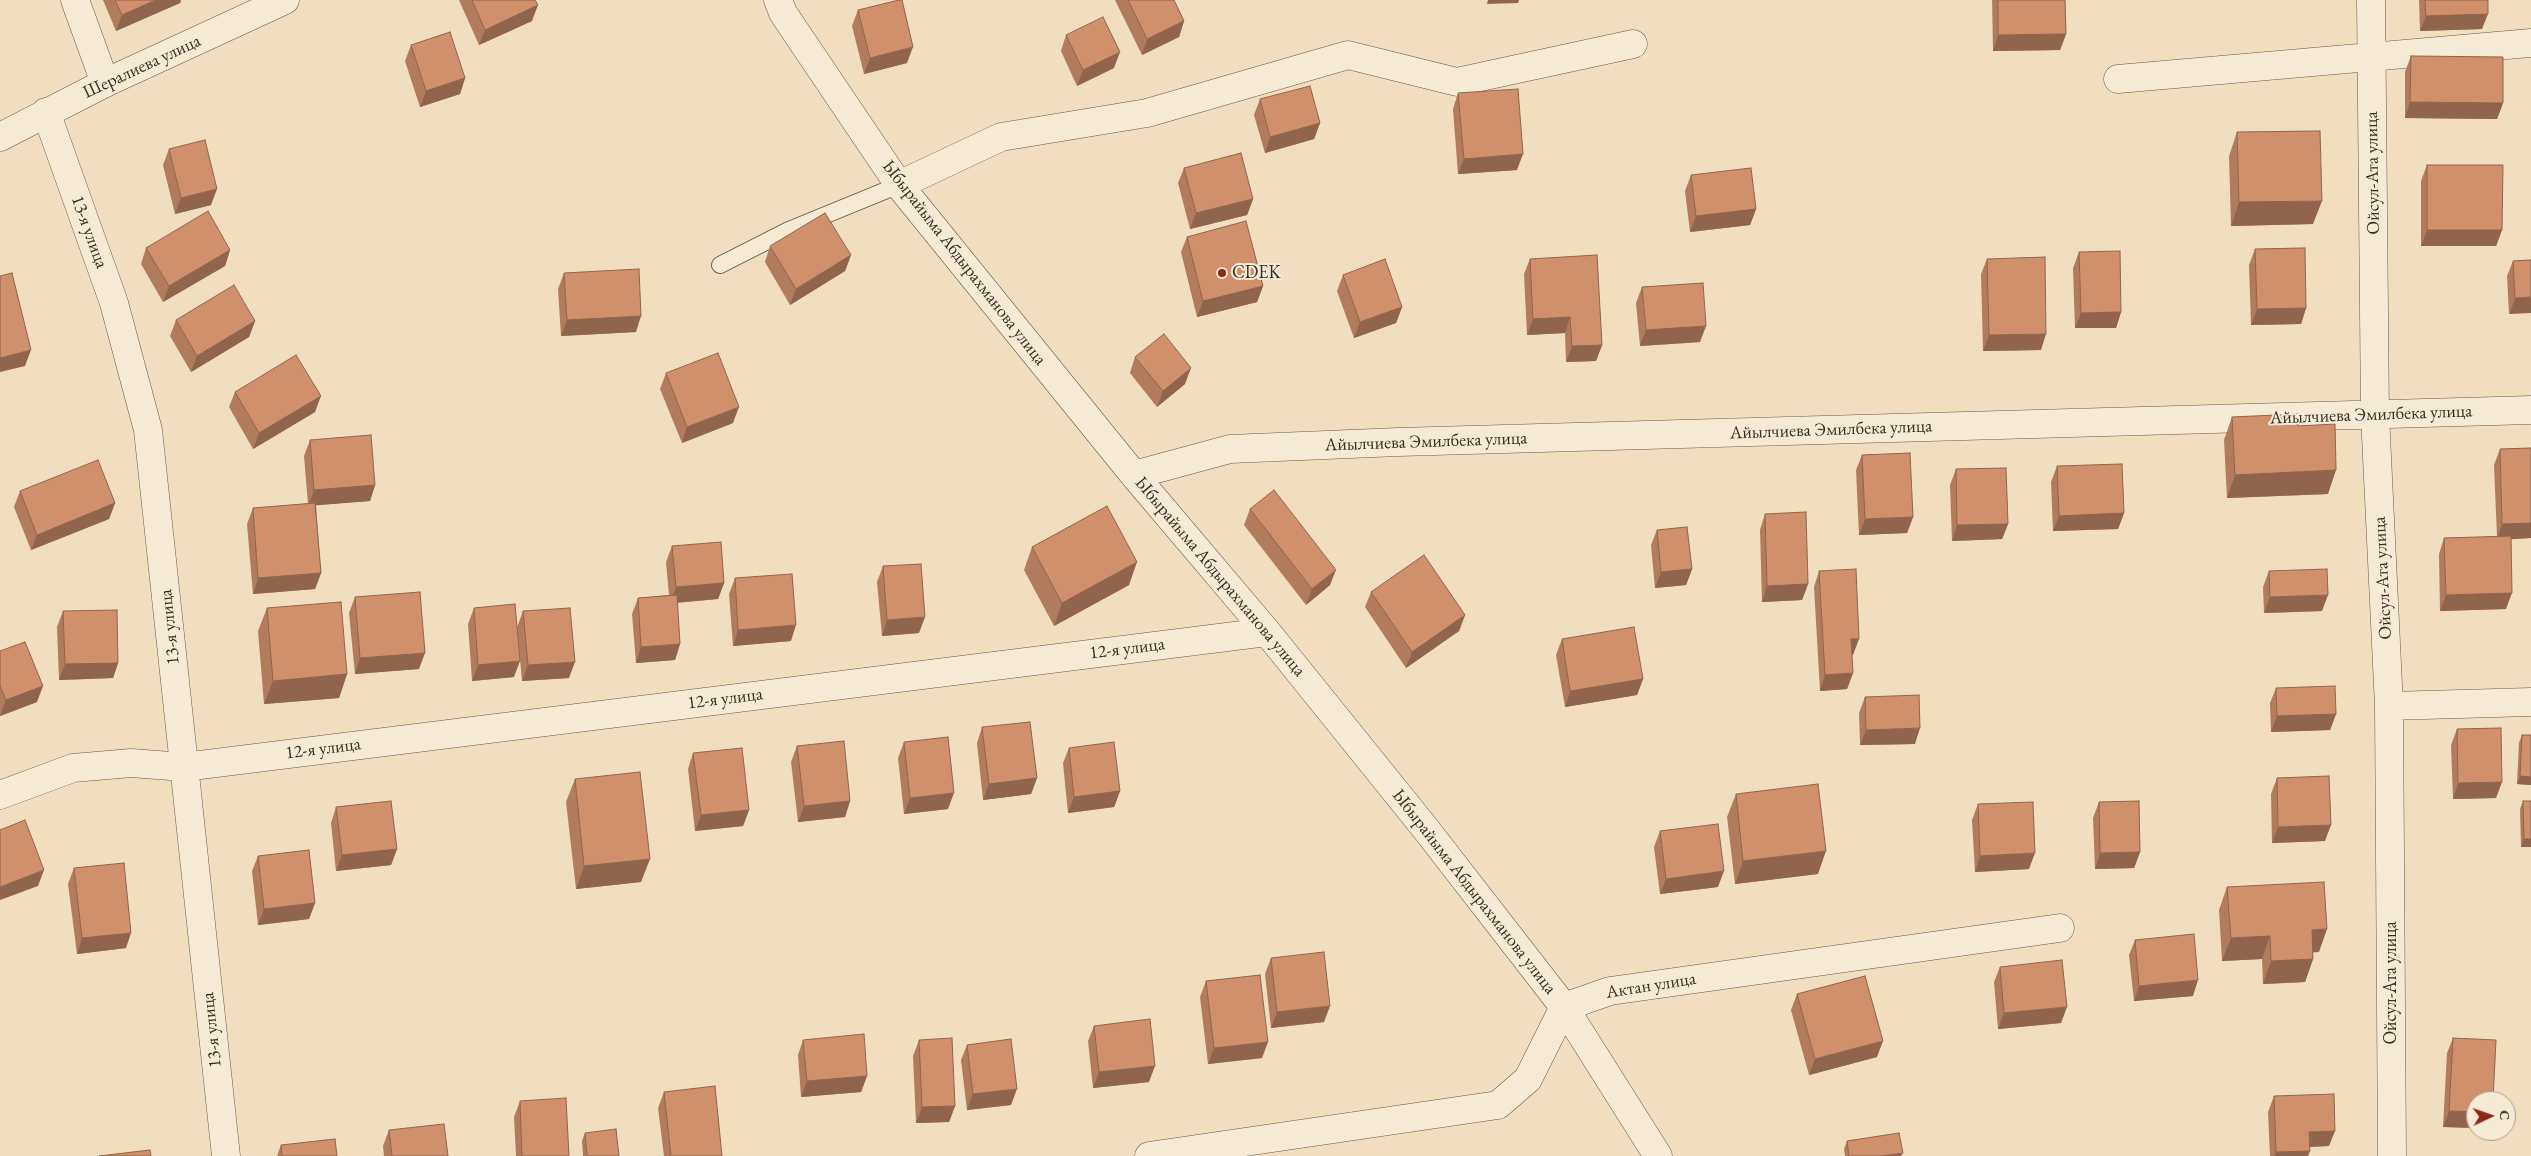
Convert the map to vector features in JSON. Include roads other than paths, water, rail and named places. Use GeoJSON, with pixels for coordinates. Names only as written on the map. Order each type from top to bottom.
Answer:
{"type":"FeatureCollection","features":[{"type":"Feature","properties":{"kind":"street"},"geometry":{"type":"LineString","coordinates":[[75,0],[105,83]]}},
{"type":"Feature","properties":{"kind":"street","name":"Шералиева улица"},"geometry":{"type":"LineString","coordinates":[[0,137],[105,83],[285,0]]}},
{"type":"Feature","properties":{"kind":"street","name":"Ыбырайыма Абдырахманова улица"},"geometry":{"type":"LineString","coordinates":[[778,0],[783,13],[899,185],[1426,828],[1564,1007],[1658,1156]]}},
{"type":"Feature","properties":{"kind":"street","name":"Ойсул-Ата улица"},"geometry":{"type":"LineString","coordinates":[[2371,0],[2375,415],[2389,706],[2392,1156]]}},
{"type":"Feature","properties":{"kind":"street"},"geometry":{"type":"LineString","coordinates":[[2118,78],[2531,43]]}},
{"type":"Feature","properties":{"kind":"street"},"geometry":{"type":"LineString","coordinates":[[899,185],[1001,137],[1147,113],[1348,55],[1458,82],[1633,44]]}},
{"type":"Feature","properties":{"kind":"street","name":"13-я улица"},"geometry":{"type":"LineString","coordinates":[[46,112],[114,304],[148,430],[226,1156]]}},
{"type":"Feature","properties":{"kind":"street","name":"Айылчиева Эмилбека улица"},"geometry":{"type":"LineString","coordinates":[[1134,474],[1230,449],[1398,442],[2531,410]]}},
{"type":"Feature","properties":{"kind":"street","name":"12-я улица"},"geometry":{"type":"LineString","coordinates":[[0,794],[73,768],[131,763],[184,767],[1267,632]]}},
{"type":"Feature","properties":{"kind":"street"},"geometry":{"type":"LineString","coordinates":[[2389,706],[2531,702]]}},
{"type":"Feature","properties":{"kind":"street","name":"Актан улица"},"geometry":{"type":"LineString","coordinates":[[1564,1007],[1610,990],[2060,928]]}},
{"type":"Feature","properties":{"kind":"street"},"geometry":{"type":"LineString","coordinates":[[1148,1156],[1498,1105],[1528,1079],[1564,1007]]}},
{"type":"Feature","properties":{"kind":"lane"},"geometry":{"type":"LineString","coordinates":[[720,265],[789,230],[899,185]]}},
{"type":"Feature","properties":{"kind":"place","name":"CDEK"},"geometry":{"type":"Point","coordinates":[1222,273]}}]}
